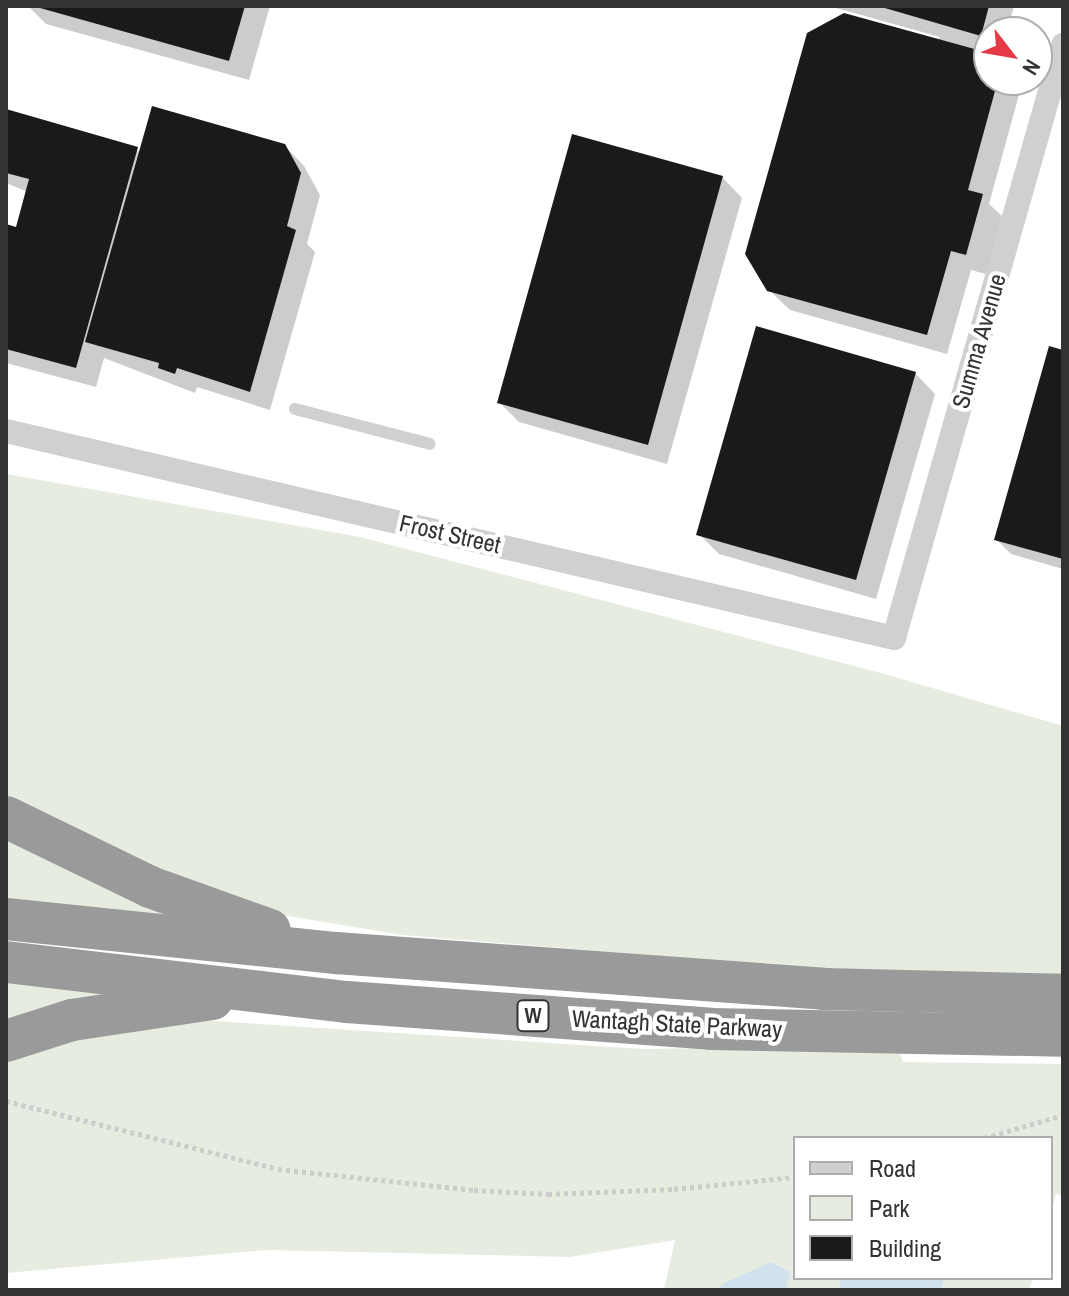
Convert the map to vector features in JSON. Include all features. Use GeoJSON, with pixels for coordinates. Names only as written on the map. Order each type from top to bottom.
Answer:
{"type":"FeatureCollection","features":[{"type":"Feature","properties":{"kind":"highway"},"geometry":{"type":"LineString","coordinates":[[6,817],[150,887],[336,953]]}},
{"type":"Feature","properties":{"kind":"highway","name":"Wantagh State Parkway"},"geometry":{"type":"LineString","coordinates":[[6,919],[336,953],[824,989],[1063,995]]}},
{"type":"Feature","properties":{"kind":"highway","name":"Wantagh State Parkway"},"geometry":{"type":"LineString","coordinates":[[6,962],[273,989],[347,1002],[711,1029],[1063,1036]]}},
{"type":"Feature","properties":{"kind":"highway"},"geometry":{"type":"LineString","coordinates":[[6,1041],[72,1020],[273,989]]}},
{"type":"Feature","properties":{"kind":"street","name":"Summa Avenue"},"geometry":{"type":"LineString","coordinates":[[894,638],[1063,45]]}},
{"type":"Feature","properties":{"kind":"street","name":"Frost Street"},"geometry":{"type":"LineString","coordinates":[[6,431],[894,638]]}},
{"type":"Feature","properties":{"kind":"lane"},"geometry":{"type":"LineString","coordinates":[[295,409],[430,444]]}},
{"type":"Feature","properties":{"kind":"path"},"geometry":{"type":"LineString","coordinates":[[6,1101],[278,1169],[458,1188],[548,1194],[793,1177]]}},
{"type":"Feature","properties":{"kind":"path"},"geometry":{"type":"LineString","coordinates":[[991,1136],[1063,1115]]}},
{"type":"Feature","properties":{"kind":"green space"},"geometry":{"type":"Polygon","coordinates":[[[6,474],[360,537],[881,673],[1063,726],[1063,976],[819,969],[403,935],[282,915],[164,878],[6,799],[6,474]]]}},
{"type":"Feature","properties":{"kind":"green space"},"geometry":{"type":"Polygon","coordinates":[[[6,835],[160,908],[160,914],[6,908],[6,835]]]}},
{"type":"Feature","properties":{"kind":"green space"},"geometry":{"type":"Polygon","coordinates":[[[6,980],[116,994],[6,1028],[6,980]]]}},
{"type":"Feature","properties":{"kind":"green space"},"geometry":{"type":"Polygon","coordinates":[[[198,1020],[643,1049],[897,1046],[903,1062],[1063,1064],[1063,1196],[1056,1194],[1053,1204],[1053,1136],[793,1136],[793,1280],[1032,1280],[1029,1290],[664,1290],[675,1240],[570,1257],[266,1250],[6,1273],[6,1059],[43,1045],[198,1020]]]}},
{"type":"Feature","properties":{"kind":"water"},"geometry":{"type":"Polygon","coordinates":[[[771,1262],[790,1272],[786,1290],[719,1290],[722,1284],[771,1262]]]}},
{"type":"Feature","properties":{"kind":"water"},"geometry":{"type":"Polygon","coordinates":[[[841,1280],[944,1280],[941,1290],[839,1290],[841,1280]]]}},
{"type":"Feature","properties":{"kind":"building"},"geometry":{"type":"Polygon","coordinates":[[[33,6],[245,6],[229,61],[33,6]]]}},
{"type":"Feature","properties":{"kind":"building"},"geometry":{"type":"Polygon","coordinates":[[[878,6],[989,6],[986,16],[973,16],[973,34],[878,6]]]}},
{"type":"Feature","properties":{"kind":"building"},"geometry":{"type":"Polygon","coordinates":[[[844,13],[973,49],[973,96],[994,96],[968,190],[983,194],[966,255],[951,251],[927,335],[767,291],[745,254],[807,33],[844,13]]]}},
{"type":"Feature","properties":{"kind":"building"},"geometry":{"type":"Polygon","coordinates":[[[152,106],[285,144],[301,173],[287,226],[296,230],[250,392],[177,368],[175,374],[158,368],[159,363],[85,342],[152,106]]]}},
{"type":"Feature","properties":{"kind":"building"},"geometry":{"type":"Polygon","coordinates":[[[6,109],[138,147],[76,368],[6,349],[6,224],[16,227],[29,179],[6,173],[6,109]]]}},
{"type":"Feature","properties":{"kind":"building"},"geometry":{"type":"Polygon","coordinates":[[[572,134],[723,176],[648,445],[497,403],[572,134]]]}},
{"type":"Feature","properties":{"kind":"building"},"geometry":{"type":"Polygon","coordinates":[[[756,326],[916,372],[856,580],[696,535],[756,326]]]}},
{"type":"Feature","properties":{"kind":"building"},"geometry":{"type":"Polygon","coordinates":[[[1049,346],[1063,350],[1063,559],[994,540],[1049,346]]]}}]}
